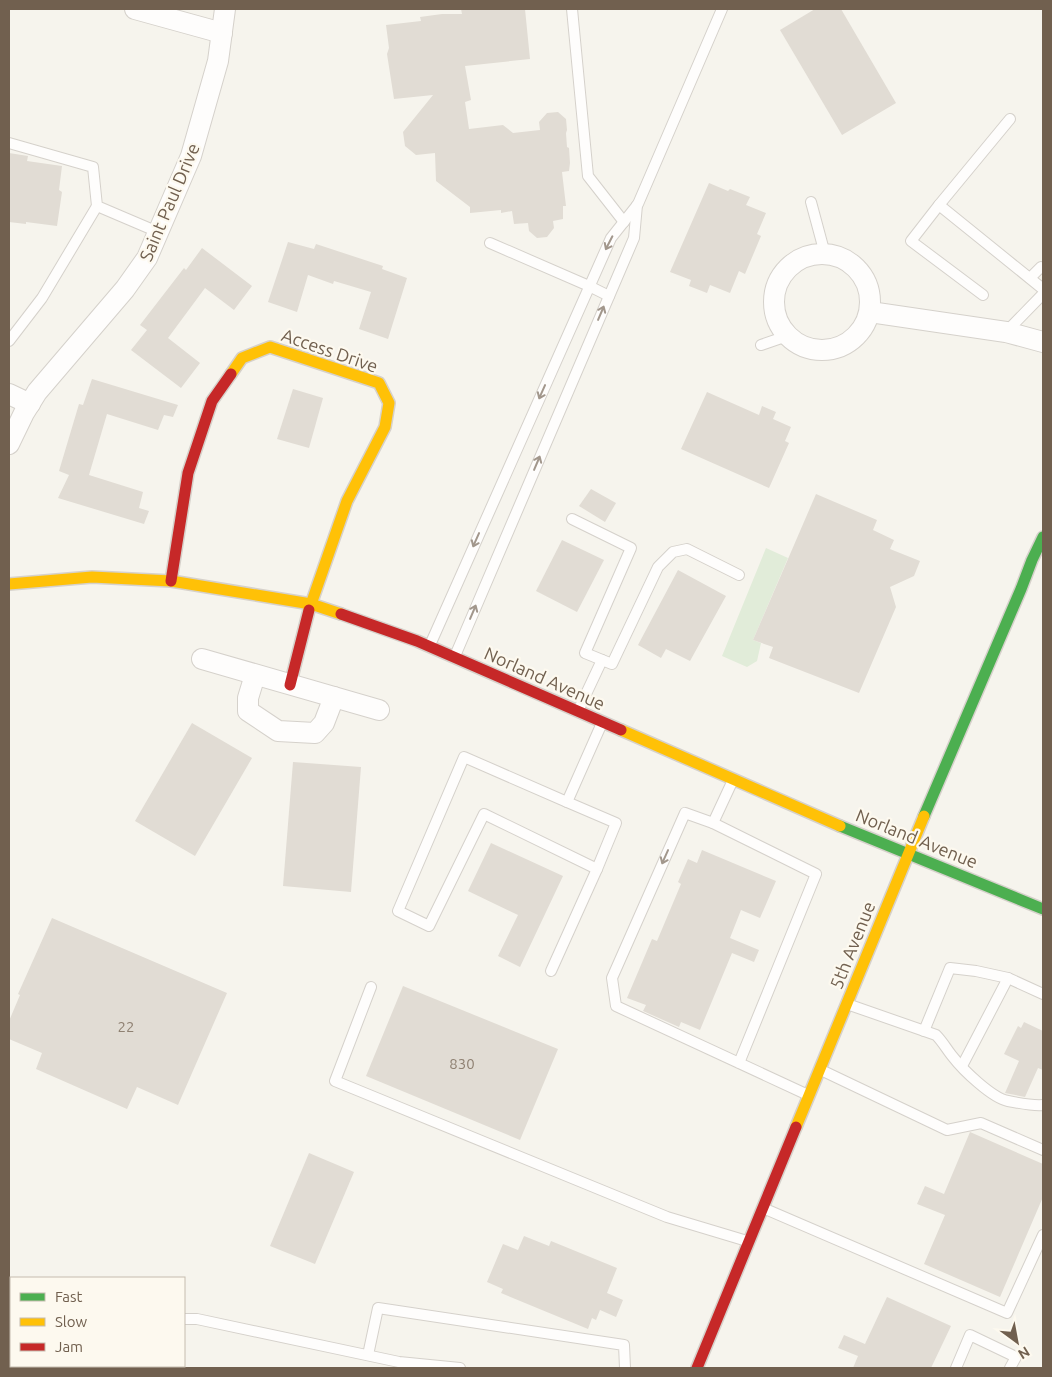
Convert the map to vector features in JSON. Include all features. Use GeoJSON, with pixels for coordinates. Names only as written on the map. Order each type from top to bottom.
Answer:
{"type":"FeatureCollection","features":[{"type":"Feature","properties":{"kind":"street"},"geometry":{"type":"LineString","coordinates":[[135,9],[222,33]]}},
{"type":"Feature","properties":{"kind":"street","name":"Saint Paul Drive"},"geometry":{"type":"LineString","coordinates":[[9,444],[37,392],[125,289],[147,258],[191,156],[218,61],[225,9]]}},
{"type":"Feature","properties":{"kind":"street"},"geometry":{"type":"LineString","coordinates":[[825,254],[848,262],[859,271],[867,284],[870,312],[864,326],[855,338],[842,346],[828,350],[813,350],[799,345],[787,336],[779,323],[774,308],[775,292],[781,278],[791,266],[804,258],[825,254]]}},
{"type":"Feature","properties":{"kind":"street"},"geometry":{"type":"LineString","coordinates":[[870,312],[1006,332],[1043,342]]}},
{"type":"Feature","properties":{"kind":"street","name":"Access Drive"},"geometry":{"type":"LineString","coordinates":[[171,581],[188,473],[212,401],[242,358],[270,347],[379,384],[389,404],[385,427],[347,501],[311,604],[290,685]]}},
{"type":"Feature","properties":{"kind":"street"},"geometry":{"type":"LineString","coordinates":[[9,394],[30,404]]}},
{"type":"Feature","properties":{"kind":"street","name":"5th Avenue"},"geometry":{"type":"LineString","coordinates":[[697,1368],[908,853],[1043,536]]}},
{"type":"Feature","properties":{"kind":"street","name":"Norland Avenue"},"geometry":{"type":"LineString","coordinates":[[9,584],[92,577],[171,581],[311,604],[429,646],[843,827],[1043,909]]}},
{"type":"Feature","properties":{"kind":"street"},"geometry":{"type":"LineString","coordinates":[[202,659],[379,710]]}},
{"type":"Feature","properties":{"kind":"street"},"geometry":{"type":"LineString","coordinates":[[255,675],[248,698],[248,711],[278,731],[315,733],[324,724],[334,697]]}},
{"type":"Feature","properties":{"kind":"lane"},"geometry":{"type":"LineString","coordinates":[[572,9],[588,176],[624,222]]}},
{"type":"Feature","properties":{"kind":"lane"},"geometry":{"type":"LineString","coordinates":[[429,646],[611,238],[638,204],[722,9]]}},
{"type":"Feature","properties":{"kind":"lane"},"geometry":{"type":"LineString","coordinates":[[983,295],[911,241],[1010,119]]}},
{"type":"Feature","properties":{"kind":"lane"},"geometry":{"type":"LineString","coordinates":[[9,144],[93,167],[97,206],[42,298],[9,341]]}},
{"type":"Feature","properties":{"kind":"lane"},"geometry":{"type":"LineString","coordinates":[[811,202],[825,254]]}},
{"type":"Feature","properties":{"kind":"lane"},"geometry":{"type":"LineString","coordinates":[[454,657],[634,238],[638,204]]}},
{"type":"Feature","properties":{"kind":"lane"},"geometry":{"type":"LineString","coordinates":[[939,205],[1043,289]]}},
{"type":"Feature","properties":{"kind":"lane"},"geometry":{"type":"LineString","coordinates":[[97,206],[158,232]]}},
{"type":"Feature","properties":{"kind":"lane"},"geometry":{"type":"LineString","coordinates":[[490,242],[609,296]]}},
{"type":"Feature","properties":{"kind":"lane"},"geometry":{"type":"LineString","coordinates":[[1030,278],[1041,267],[1043,268]]}},
{"type":"Feature","properties":{"kind":"lane"},"geometry":{"type":"LineString","coordinates":[[1006,332],[1043,294]]}},
{"type":"Feature","properties":{"kind":"lane"},"geometry":{"type":"LineString","coordinates":[[761,345],[787,336]]}},
{"type":"Feature","properties":{"kind":"lane"},"geometry":{"type":"LineString","coordinates":[[572,519],[632,548],[586,653],[612,664],[658,567],[673,552],[687,549],[739,575]]}},
{"type":"Feature","properties":{"kind":"lane"},"geometry":{"type":"LineString","coordinates":[[578,711],[602,660]]}},
{"type":"Feature","properties":{"kind":"lane"},"geometry":{"type":"LineString","coordinates":[[567,802],[603,722]]}},
{"type":"Feature","properties":{"kind":"lane"},"geometry":{"type":"LineString","coordinates":[[551,971],[597,869],[616,823],[464,758],[398,911],[429,926],[484,814],[597,869]]}},
{"type":"Feature","properties":{"kind":"lane"},"geometry":{"type":"LineString","coordinates":[[713,822],[734,780]]}},
{"type":"Feature","properties":{"kind":"lane"},"geometry":{"type":"LineString","coordinates":[[739,1064],[816,874],[713,822],[685,813],[612,978],[616,1006],[739,1064],[808,1095]]}},
{"type":"Feature","properties":{"kind":"lane"},"geometry":{"type":"LineString","coordinates":[[924,1031],[950,968],[1008,978],[1043,994]]}},
{"type":"Feature","properties":{"kind":"lane"},"geometry":{"type":"LineString","coordinates":[[962,1066],[1008,978]]}},
{"type":"Feature","properties":{"kind":"lane"},"geometry":{"type":"LineString","coordinates":[[371,987],[335,1081],[667,1217],[748,1242]]}},
{"type":"Feature","properties":{"kind":"lane"},"geometry":{"type":"LineString","coordinates":[[846,1004],[936,1035],[953,1058],[977,1082],[996,1095],[1007,1101],[1043,1106]]}},
{"type":"Feature","properties":{"kind":"lane"},"geometry":{"type":"LineString","coordinates":[[819,1069],[947,1130],[981,1123],[1043,1150]]}},
{"type":"Feature","properties":{"kind":"lane"},"geometry":{"type":"LineString","coordinates":[[762,1208],[1007,1313],[1043,1235]]}},
{"type":"Feature","properties":{"kind":"lane"},"geometry":{"type":"LineString","coordinates":[[368,1355],[378,1308],[624,1345],[625,1368]]}},
{"type":"Feature","properties":{"kind":"lane"},"geometry":{"type":"LineString","coordinates":[[185,1320],[197,1319],[399,1362],[460,1368]]}},
{"type":"Feature","properties":{"kind":"lane"},"geometry":{"type":"LineString","coordinates":[[956,1368],[970,1335],[1016,1357],[1010,1368]]}},
{"type":"Feature","properties":{"kind":"green space"},"geometry":{"type":"Polygon","coordinates":[[[766,548],[788,558],[753,640],[761,643],[757,661],[747,667],[722,656],[766,548]]]}},
{"type":"Feature","properties":{"kind":"building"},"geometry":{"type":"Polygon","coordinates":[[[461,9],[525,9],[530,59],[465,66],[471,100],[465,102],[469,129],[503,125],[513,133],[540,130],[539,122],[547,113],[558,112],[566,119],[567,147],[569,148],[570,163],[569,171],[562,172],[566,206],[563,206],[563,219],[553,221],[554,228],[547,237],[537,238],[529,231],[528,223],[514,224],[512,211],[501,213],[501,210],[470,213],[470,207],[436,181],[435,153],[416,155],[405,146],[403,132],[433,95],[394,99],[387,54],[389,48],[386,25],[421,21],[420,17],[462,14],[461,9]]]}},
{"type":"Feature","properties":{"kind":"building"},"geometry":{"type":"Polygon","coordinates":[[[815,9],[841,9],[896,103],[842,135],[780,30],[815,9]]]}},
{"type":"Feature","properties":{"kind":"building"},"geometry":{"type":"Polygon","coordinates":[[[9,153],[28,156],[27,161],[62,166],[59,190],[62,192],[57,226],[9,222],[9,153]]]}},
{"type":"Feature","properties":{"kind":"building"},"geometry":{"type":"Polygon","coordinates":[[[709,183],[750,197],[746,205],[766,213],[757,234],[761,236],[745,274],[739,271],[730,293],[710,285],[707,293],[689,286],[691,280],[670,272],[709,183]]]}},
{"type":"Feature","properties":{"kind":"building"},"geometry":{"type":"Polygon","coordinates":[[[288,242],[314,249],[316,244],[383,266],[382,269],[407,278],[388,339],[359,329],[371,292],[334,281],[333,284],[308,275],[297,312],[268,302],[288,242]]]}},
{"type":"Feature","properties":{"kind":"building"},"geometry":{"type":"Polygon","coordinates":[[[202,248],[252,286],[234,310],[205,288],[168,338],[200,363],[181,388],[131,350],[147,330],[140,325],[202,248]]]}},
{"type":"Feature","properties":{"kind":"building"},"geometry":{"type":"Polygon","coordinates":[[[92,379],[178,405],[173,417],[164,415],[158,430],[107,414],[89,475],[143,492],[139,508],[149,511],[144,524],[58,498],[69,475],[59,471],[79,404],[83,405],[92,379]]]}},
{"type":"Feature","properties":{"kind":"building"},"geometry":{"type":"Polygon","coordinates":[[[293,389],[323,398],[309,448],[277,439],[293,389]]]}},
{"type":"Feature","properties":{"kind":"building"},"geometry":{"type":"Polygon","coordinates":[[[707,392],[759,415],[762,406],[776,412],[773,419],[791,427],[785,441],[789,443],[769,488],[681,449],[707,392]]]}},
{"type":"Feature","properties":{"kind":"building"},"geometry":{"type":"Polygon","coordinates":[[[591,489],[616,503],[605,522],[579,506],[591,489]]]}},
{"type":"Feature","properties":{"kind":"building"},"geometry":{"type":"Polygon","coordinates":[[[816,494],[877,520],[873,530],[894,540],[890,549],[920,561],[914,576],[890,587],[896,607],[859,693],[769,658],[773,647],[753,640],[816,494]]]}},
{"type":"Feature","properties":{"kind":"building"},"geometry":{"type":"Polygon","coordinates":[[[562,540],[604,560],[577,612],[536,591],[562,540]]]}},
{"type":"Feature","properties":{"kind":"building"},"geometry":{"type":"Polygon","coordinates":[[[678,570],[726,596],[690,661],[666,649],[661,658],[638,645],[678,570]]]}},
{"type":"Feature","properties":{"kind":"building"},"geometry":{"type":"Polygon","coordinates":[[[192,723],[252,758],[195,856],[135,821],[192,723]]]}},
{"type":"Feature","properties":{"kind":"building"},"geometry":{"type":"Polygon","coordinates":[[[293,762],[361,767],[351,892],[283,886],[293,762]]]}},
{"type":"Feature","properties":{"kind":"building"},"geometry":{"type":"Polygon","coordinates":[[[491,843],[563,876],[520,967],[498,956],[518,915],[468,891],[491,843]]]}},
{"type":"Feature","properties":{"kind":"building"},"geometry":{"type":"Polygon","coordinates":[[[702,850],[776,881],[760,918],[741,910],[730,938],[759,950],[754,962],[732,953],[700,1030],[681,1022],[679,1027],[643,1011],[646,1005],[627,998],[652,939],[657,941],[681,884],[678,882],[688,859],[697,863],[702,850]]]}},
{"type":"Feature","properties":{"kind":"building"},"geometry":{"type":"Polygon","coordinates":[[[52,918],[227,993],[178,1105],[137,1087],[127,1109],[36,1069],[42,1053],[9,1039],[9,1021],[20,995],[18,994],[52,918]]]}},
{"type":"Feature","properties":{"kind":"building"},"geometry":{"type":"Polygon","coordinates":[[[403,986],[558,1049],[520,1140],[366,1076],[403,986]]]}},
{"type":"Feature","properties":{"kind":"building"},"geometry":{"type":"Polygon","coordinates":[[[1024,1022],[1043,1031],[1043,1070],[1038,1068],[1025,1097],[1005,1093],[1019,1061],[1004,1054],[1018,1026],[1021,1028],[1024,1022]]]}},
{"type":"Feature","properties":{"kind":"building"},"geometry":{"type":"Polygon","coordinates":[[[970,1132],[1043,1164],[1043,1197],[1000,1297],[924,1264],[945,1215],[917,1204],[925,1186],[944,1194],[970,1132]]]}},
{"type":"Feature","properties":{"kind":"building"},"geometry":{"type":"Polygon","coordinates":[[[309,1153],[354,1172],[315,1264],[270,1246],[309,1153]]]}},
{"type":"Feature","properties":{"kind":"building"},"geometry":{"type":"Polygon","coordinates":[[[524,1236],[549,1246],[551,1241],[617,1268],[607,1293],[623,1300],[616,1317],[600,1310],[596,1320],[592,1318],[588,1329],[501,1293],[503,1289],[487,1282],[503,1244],[518,1250],[524,1236]]]}},
{"type":"Feature","properties":{"kind":"building"},"geometry":{"type":"Polygon","coordinates":[[[887,1297],[951,1326],[931,1368],[853,1368],[858,1356],[838,1348],[844,1335],[865,1344],[887,1297]]]}},
{"type":"Feature","properties":{"kind":"traffic: fast"},"geometry":{"type":"LineString","coordinates":[[924,816],[1043,537]]}},
{"type":"Feature","properties":{"kind":"traffic: fast"},"geometry":{"type":"LineString","coordinates":[[840,826],[1043,909]]}},
{"type":"Feature","properties":{"kind":"traffic: slow"},"geometry":{"type":"LineString","coordinates":[[231,374],[242,358],[270,347],[379,383],[389,403],[385,427],[347,501],[309,610]]}},
{"type":"Feature","properties":{"kind":"traffic: slow"},"geometry":{"type":"LineString","coordinates":[[9,584],[92,577],[171,581],[311,604],[341,614]]}},
{"type":"Feature","properties":{"kind":"traffic: slow"},"geometry":{"type":"LineString","coordinates":[[621,730],[840,826]]}},
{"type":"Feature","properties":{"kind":"traffic: slow"},"geometry":{"type":"LineString","coordinates":[[796,1127],[924,816]]}},
{"type":"Feature","properties":{"kind":"traffic: jam"},"geometry":{"type":"LineString","coordinates":[[171,581],[188,473],[212,401],[231,374]]}},
{"type":"Feature","properties":{"kind":"traffic: jam"},"geometry":{"type":"LineString","coordinates":[[290,685],[309,610]]}},
{"type":"Feature","properties":{"kind":"traffic: jam"},"geometry":{"type":"LineString","coordinates":[[341,614],[417,641],[621,730]]}},
{"type":"Feature","properties":{"kind":"traffic: jam"},"geometry":{"type":"LineString","coordinates":[[697,1368],[796,1127]]}}]}
